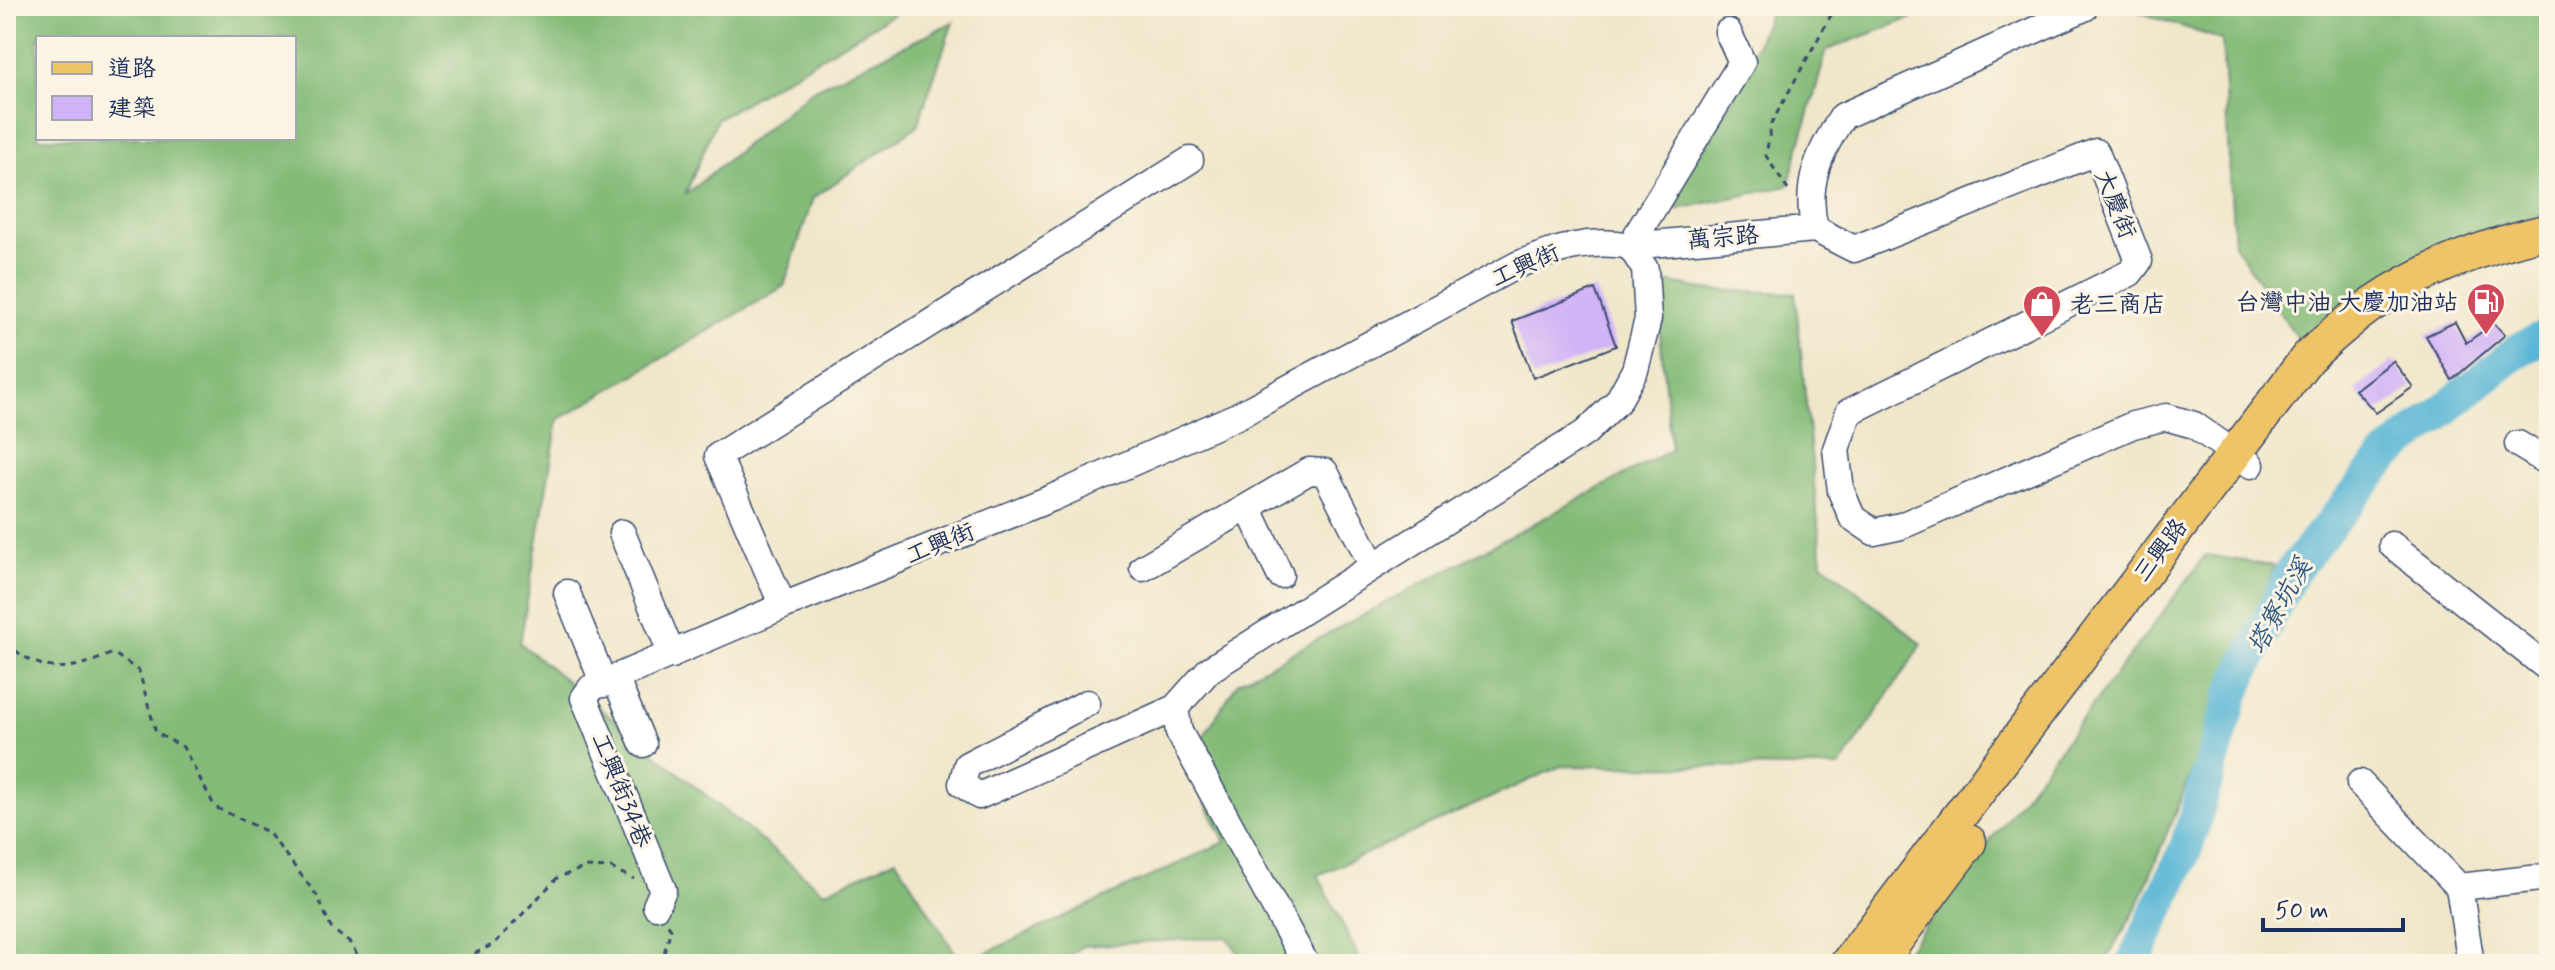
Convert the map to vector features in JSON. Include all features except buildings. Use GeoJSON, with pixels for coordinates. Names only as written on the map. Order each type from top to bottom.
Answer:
{"type":"FeatureCollection","features":[{"type":"Feature","properties":{"kind":"main road","name":"三興路"},"geometry":{"type":"LineString","coordinates":[[1878,964],[2242,459],[2308,357],[2372,304],[2484,249],[2549,231]]}},
{"type":"Feature","properties":{"kind":"main road","name":"三興路"},"geometry":{"type":"LineString","coordinates":[[1847,964],[2242,459],[2327,368],[2378,323],[2467,278],[2549,250]]}},
{"type":"Feature","properties":{"kind":"street"},"geometry":{"type":"LineString","coordinates":[[1803,230],[1822,147],[1843,116],[2084,8]]}},
{"type":"Feature","properties":{"kind":"street"},"geometry":{"type":"LineString","coordinates":[[1087,703],[967,765],[962,784],[979,796],[1175,708],[1209,670],[1585,433],[1618,401],[1635,370],[1648,319],[1645,269],[1630,246],[1742,62],[1728,32]]}},
{"type":"Feature","properties":{"kind":"street","name":"大慶街"},"geometry":{"type":"LineString","coordinates":[[1803,230],[1854,249],[2096,152],[2139,261],[2130,273],[1849,412],[1836,449],[1841,491],[1852,517],[1874,532],[1901,526],[2133,425],[2166,417],[2194,425],[2242,459]]}},
{"type":"Feature","properties":{"kind":"street"},"geometry":{"type":"LineString","coordinates":[[783,606],[718,456],[1190,160]]}},
{"type":"Feature","properties":{"kind":"street","name":"萬宗路"},"geometry":{"type":"LineString","coordinates":[[1630,246],[1803,230]]}},
{"type":"Feature","properties":{"kind":"street","name":"工興街"},"geometry":{"type":"LineString","coordinates":[[610,682],[783,606],[1052,498],[1237,416],[1517,265],[1558,248],[1604,241],[1630,246]]}},
{"type":"Feature","properties":{"kind":"street"},"geometry":{"type":"LineString","coordinates":[[2518,444],[2549,463]]}},
{"type":"Feature","properties":{"kind":"street"},"geometry":{"type":"LineString","coordinates":[[1143,568],[1309,471],[1325,472],[1373,566]]}},
{"type":"Feature","properties":{"kind":"street"},"geometry":{"type":"LineString","coordinates":[[1248,507],[1280,575]]}},
{"type":"Feature","properties":{"kind":"street"},"geometry":{"type":"LineString","coordinates":[[622,533],[672,655]]}},
{"type":"Feature","properties":{"kind":"street"},"geometry":{"type":"LineString","coordinates":[[2392,545],[2549,669]]}},
{"type":"Feature","properties":{"kind":"street"},"geometry":{"type":"LineString","coordinates":[[567,593],[643,744]]}},
{"type":"Feature","properties":{"kind":"street","name":"工興街34巷"},"geometry":{"type":"LineString","coordinates":[[610,682],[591,688],[584,698],[663,890],[656,906]]}},
{"type":"Feature","properties":{"kind":"street"},"geometry":{"type":"LineString","coordinates":[[1175,708],[1179,732],[1306,964]]}},
{"type":"Feature","properties":{"kind":"street"},"geometry":{"type":"LineString","coordinates":[[2360,783],[2459,887],[2471,964]]}},
{"type":"Feature","properties":{"kind":"street"},"geometry":{"type":"LineString","coordinates":[[2459,887],[2549,877]]}},
{"type":"Feature","properties":{"kind":"path"},"geometry":{"type":"LineString","coordinates":[[1803,230],[1788,186],[1766,156],[1771,124],[1836,6]]}},
{"type":"Feature","properties":{"kind":"path"},"geometry":{"type":"LineString","coordinates":[[6,643],[28,662],[59,669],[88,663],[113,653],[139,671],[156,733],[183,747],[215,807],[268,832],[318,897],[331,928],[351,944],[362,964]]}},
{"type":"Feature","properties":{"kind":"path"},"geometry":{"type":"LineString","coordinates":[[453,964],[494,944],[557,878],[586,867],[611,868],[640,882],[671,929],[661,964]]}},
{"type":"Feature","properties":{"kind":"green space"},"geometry":{"type":"Polygon","coordinates":[[[6,6],[907,6],[717,119],[685,195],[811,91],[953,22],[917,126],[813,198],[784,286],[558,420],[520,643],[824,892],[896,859],[962,964],[6,964],[6,6]]]}},
{"type":"Feature","properties":{"kind":"green space"},"geometry":{"type":"Polygon","coordinates":[[[1772,6],[1943,6],[1827,50],[1788,186],[1663,212],[1740,86],[1772,6]]]}},
{"type":"Feature","properties":{"kind":"green space"},"geometry":{"type":"Polygon","coordinates":[[[2121,6],[2549,6],[2549,211],[2430,260],[2302,345],[2234,244],[2222,40],[2121,6]]]}},
{"type":"Feature","properties":{"kind":"green space"},"geometry":{"type":"Polygon","coordinates":[[[1655,280],[1708,290],[1795,293],[1822,563],[1922,644],[1840,767],[1561,766],[1318,875],[1362,964],[1246,964],[1227,937],[1083,946],[1059,964],[962,964],[1225,842],[1186,764],[1238,682],[1671,450],[1655,280]]]}},
{"type":"Feature","properties":{"kind":"green space"},"geometry":{"type":"Polygon","coordinates":[[[2206,555],[2275,566],[2137,907],[2104,964],[1897,964],[2206,555]]]}},
{"type":"Feature","properties":{"kind":"waterway","name":"塔寮坑溪"},"geometry":{"type":"LineString","coordinates":[[2133,964],[2186,848],[2233,693],[2292,571],[2386,456],[2520,349],[2549,336]]}},
{"type":"Feature","properties":{"kind":"place","name":"台灣中油 大慶加油站"},"geometry":{"type":"Point","coordinates":[2486,336]}},
{"type":"Feature","properties":{"kind":"place","name":"老三商店"},"geometry":{"type":"Point","coordinates":[2042,338]}}]}
